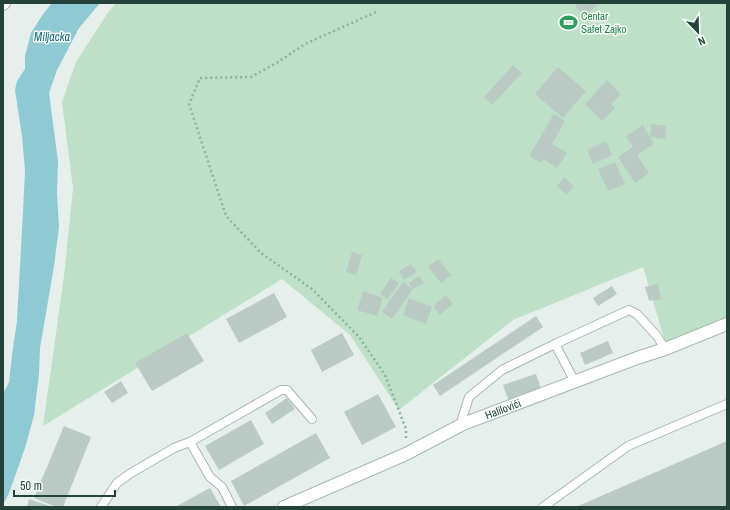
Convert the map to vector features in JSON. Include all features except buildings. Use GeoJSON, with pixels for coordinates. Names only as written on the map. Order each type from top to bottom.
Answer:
{"type":"FeatureCollection","features":[{"type":"Feature","properties":{"kind":"street","name":"Halilovići"},"geometry":{"type":"LineString","coordinates":[[284,507],[406,454],[463,424],[641,356],[665,349],[727,324]]}},
{"type":"Feature","properties":{"kind":"lane"},"geometry":{"type":"LineString","coordinates":[[463,424],[462,419],[469,397],[502,370],[629,310],[637,314],[657,336],[665,349]]}},
{"type":"Feature","properties":{"kind":"lane"},"geometry":{"type":"LineString","coordinates":[[555,344],[574,382]]}},
{"type":"Feature","properties":{"kind":"lane"},"geometry":{"type":"LineString","coordinates":[[101,507],[117,483],[131,473],[174,448],[190,442],[281,390],[287,390],[312,420]]}},
{"type":"Feature","properties":{"kind":"lane"},"geometry":{"type":"LineString","coordinates":[[543,507],[628,446],[727,404]]}},
{"type":"Feature","properties":{"kind":"lane"},"geometry":{"type":"LineString","coordinates":[[190,442],[210,477],[222,487],[232,507]]}},
{"type":"Feature","properties":{"kind":"path"},"geometry":{"type":"LineString","coordinates":[[376,12],[305,44],[278,62],[251,77],[200,78],[189,104],[226,216],[261,253],[312,289],[359,336],[384,375],[406,429],[406,454]]}},
{"type":"Feature","properties":{"kind":"green space"},"geometry":{"type":"Polygon","coordinates":[[[116,3],[727,3],[727,318],[666,345],[643,267],[513,320],[399,410],[350,335],[282,279],[43,426],[64,276],[73,188],[62,102],[76,62],[107,14],[116,3]]]}},
{"type":"Feature","properties":{"kind":"water","name":"Miljacka"},"geometry":{"type":"Polygon","coordinates":[[[52,3],[100,3],[79,28],[57,70],[49,93],[58,161],[57,193],[59,227],[40,348],[39,374],[34,415],[25,448],[9,493],[3,505],[3,394],[9,382],[17,321],[25,170],[22,136],[15,90],[17,81],[25,69],[25,56],[31,33],[52,3]]]}},
{"type":"Feature","properties":{"kind":"place","name":"Centar Safet Zajko"},"geometry":{"type":"Point","coordinates":[568,22]}}]}
